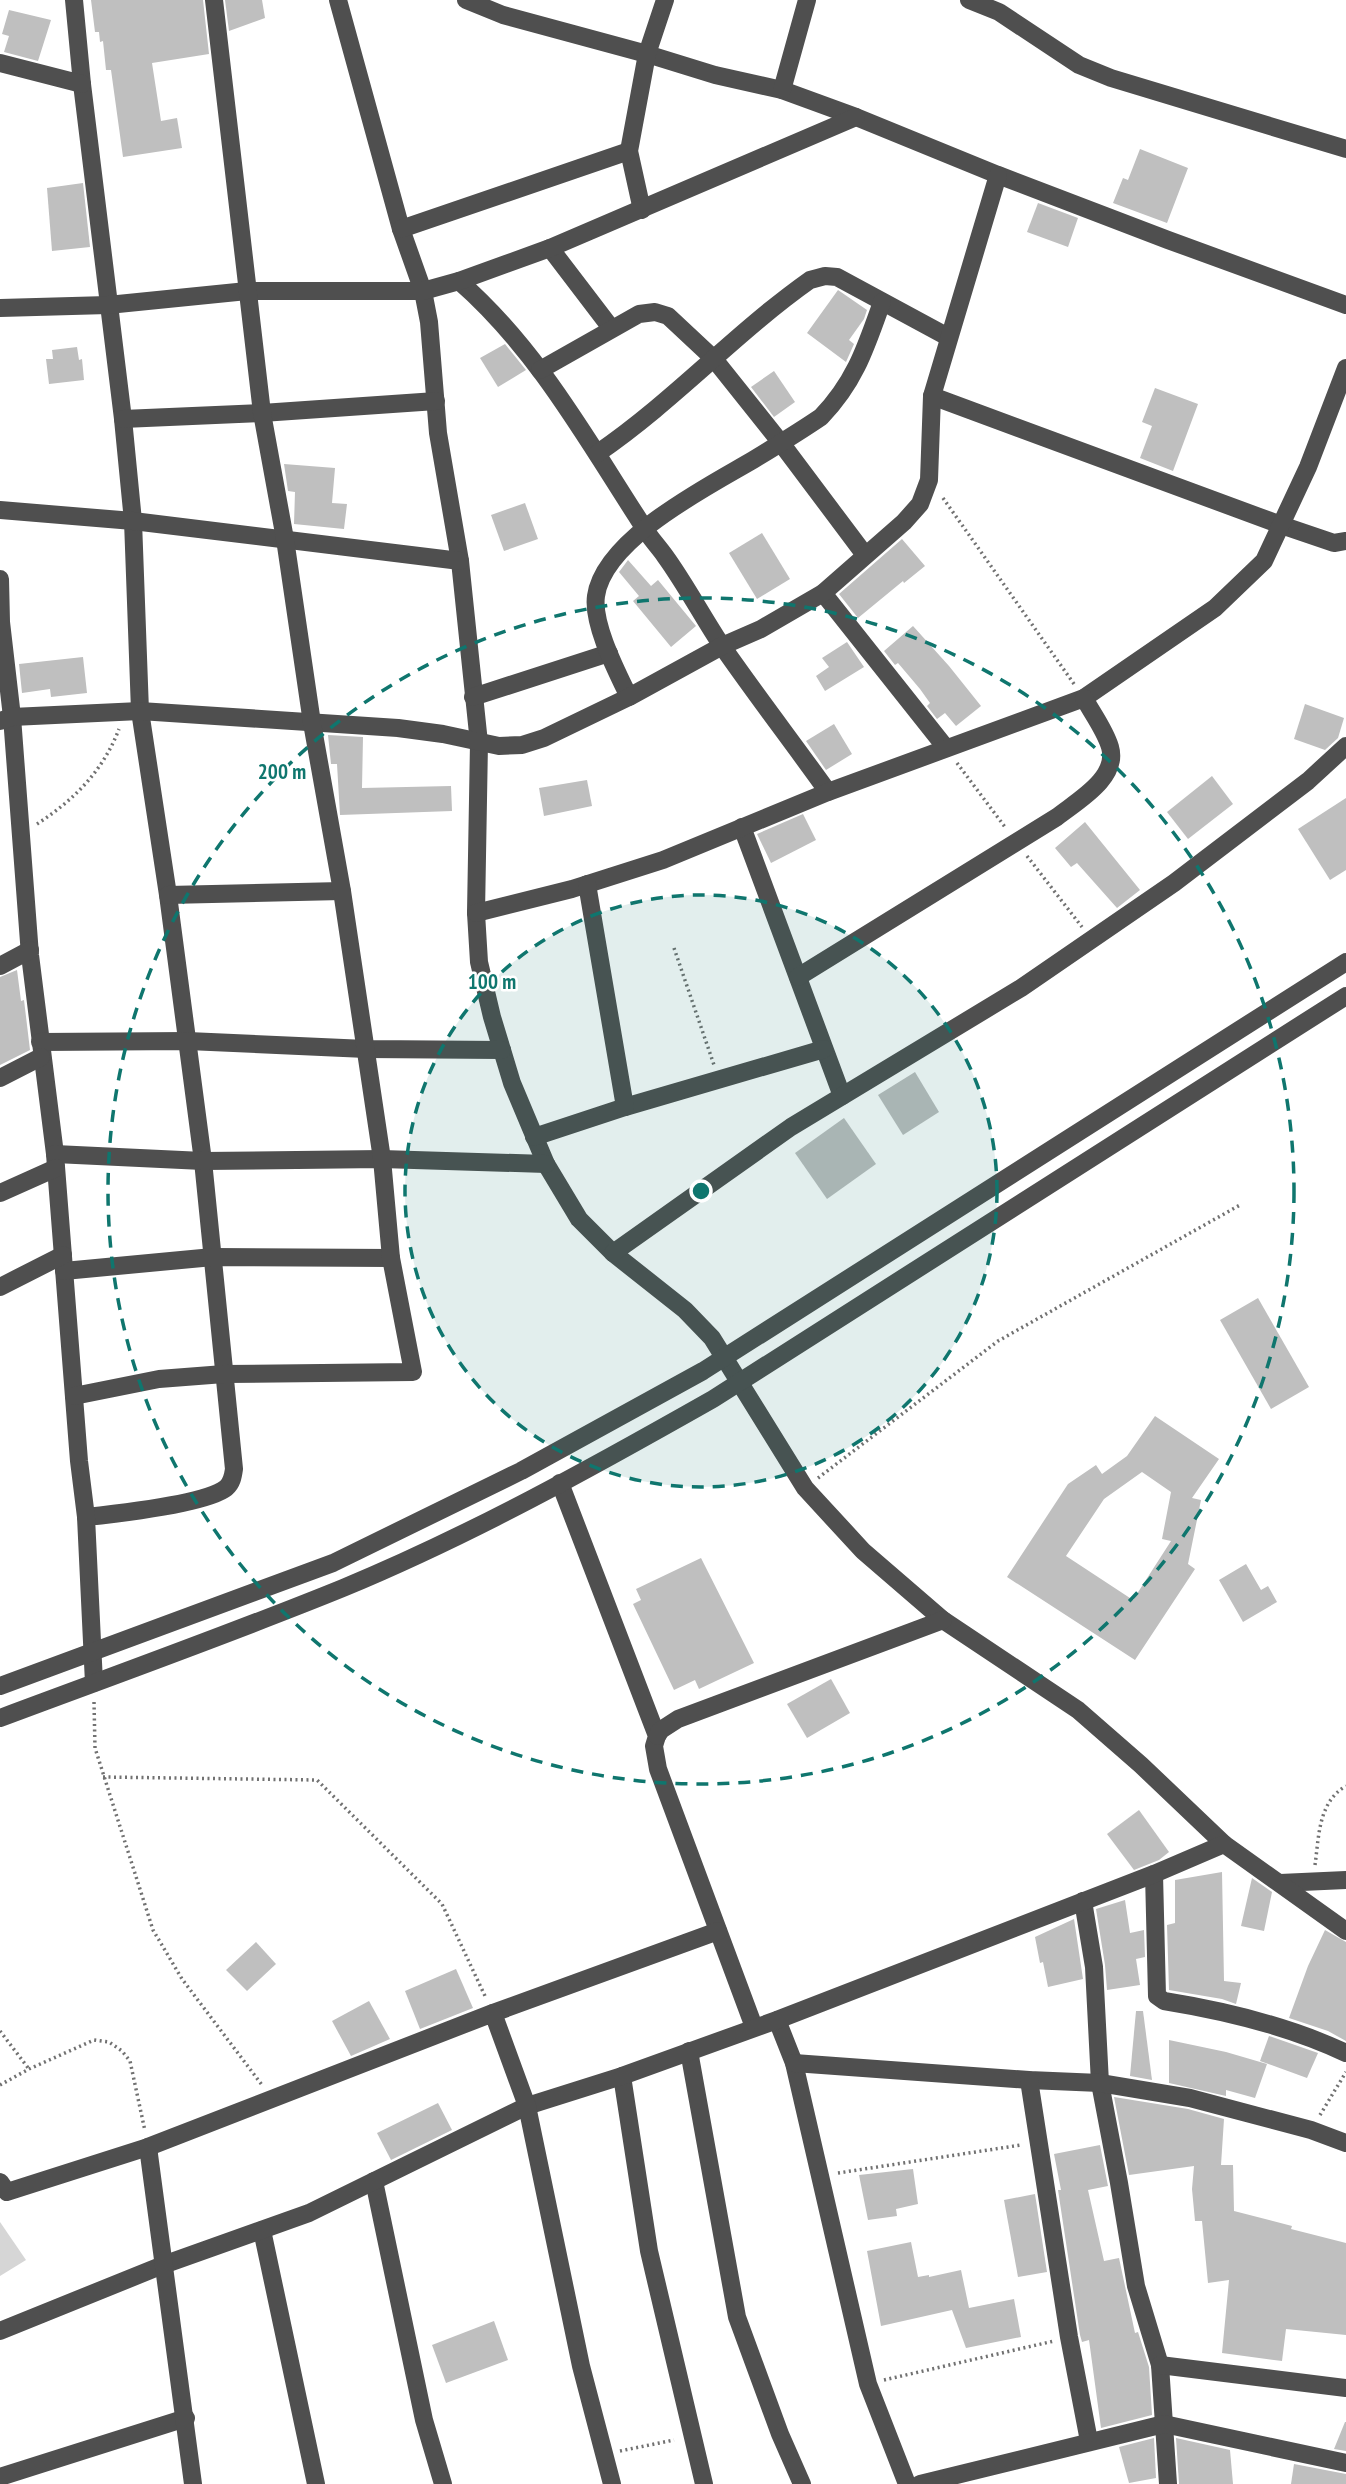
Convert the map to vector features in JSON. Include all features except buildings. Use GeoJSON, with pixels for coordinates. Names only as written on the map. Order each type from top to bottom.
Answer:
{"type":"FeatureCollection","features":[{"type":"Feature","properties":{"kind":"street"},"geometry":{"type":"LineString","coordinates":[[74,0],[133,521],[133,711],[169,895],[203,1161],[234,1469],[229,1485],[222,1491],[201,1498],[167,1506],[86,1517]]}},
{"type":"Feature","properties":{"kind":"street"},"geometry":{"type":"LineString","coordinates":[[74,1396],[159,1379],[224,1374],[413,1372],[391,1258],[382,1159],[342,891],[262,413],[214,0]]}},
{"type":"Feature","properties":{"kind":"street"},"geometry":{"type":"LineString","coordinates":[[338,0],[401,229],[423,291],[429,322],[444,473],[460,561],[479,743],[476,913],[479,962],[512,1083],[545,1164],[579,1219],[613,1253],[685,1310],[712,1338],[805,1488],[863,1551],[943,1620],[1077,1710],[1141,1765],[1224,1844],[1346,1931]]}},
{"type":"Feature","properties":{"kind":"street"},"geometry":{"type":"LineString","coordinates":[[642,210],[629,151],[647,54],[665,0]]}},
{"type":"Feature","properties":{"kind":"street"},"geometry":{"type":"LineString","coordinates":[[782,90],[807,0]]}},
{"type":"Feature","properties":{"kind":"street"},"geometry":{"type":"LineString","coordinates":[[969,0],[999,12],[1079,65],[1101,74],[1346,149]]}},
{"type":"Feature","properties":{"kind":"street"},"geometry":{"type":"LineString","coordinates":[[469,1],[503,15],[715,75],[782,90],[998,175],[1346,305]]}},
{"type":"Feature","properties":{"kind":"street"},"geometry":{"type":"LineString","coordinates":[[0,62],[82,85]]}},
{"type":"Feature","properties":{"kind":"street"},"geometry":{"type":"LineString","coordinates":[[0,308],[108,305],[247,291],[423,291],[459,281],[550,247],[856,117]]}},
{"type":"Feature","properties":{"kind":"street"},"geometry":{"type":"LineString","coordinates":[[401,229],[629,151]]}},
{"type":"Feature","properties":{"kind":"street"},"geometry":{"type":"LineString","coordinates":[[6,719],[133,711],[398,728],[499,746],[522,745],[555,733],[629,697],[722,646],[761,629],[823,593],[904,522],[920,504],[929,480],[932,396],[998,175]]}},
{"type":"Feature","properties":{"kind":"street"},"geometry":{"type":"LineString","coordinates":[[550,247],[611,328]]}},
{"type":"Feature","properties":{"kind":"street"},"geometry":{"type":"LineString","coordinates":[[598,453],[631,430],[810,280],[825,276],[837,277],[948,337]]}},
{"type":"Feature","properties":{"kind":"street"},"geometry":{"type":"LineString","coordinates":[[459,281],[511,332],[540,370],[598,453],[644,529],[666,556],[722,646],[828,792]]}},
{"type":"Feature","properties":{"kind":"street"},"geometry":{"type":"LineString","coordinates":[[629,697],[609,653],[596,611],[596,595],[613,559],[644,529],[670,510],[821,417],[852,379],[882,302]]}},
{"type":"Feature","properties":{"kind":"street"},"geometry":{"type":"LineString","coordinates":[[540,370],[639,314],[655,312],[668,316],[714,359],[865,555]]}},
{"type":"Feature","properties":{"kind":"street"},"geometry":{"type":"LineString","coordinates":[[476,913],[587,884],[663,860],[828,792],[1084,698],[1215,608],[1264,561],[1308,467],[1346,368]]}},
{"type":"Feature","properties":{"kind":"street"},"geometry":{"type":"LineString","coordinates":[[932,396],[1281,525],[1334,543],[1346,541]]}},
{"type":"Feature","properties":{"kind":"street"},"geometry":{"type":"LineString","coordinates":[[123,419],[436,401]]}},
{"type":"Feature","properties":{"kind":"street"},"geometry":{"type":"LineString","coordinates":[[0,510],[133,521],[460,561]]}},
{"type":"Feature","properties":{"kind":"street"},"geometry":{"type":"LineString","coordinates":[[0,579],[6,719],[41,1050],[56,1161],[86,1517],[94,1683]]}},
{"type":"Feature","properties":{"kind":"street"},"geometry":{"type":"LineString","coordinates":[[823,593],[946,748]]}},
{"type":"Feature","properties":{"kind":"street"},"geometry":{"type":"LineString","coordinates":[[473,697],[609,653]]}},
{"type":"Feature","properties":{"kind":"street"},"geometry":{"type":"LineString","coordinates":[[797,977],[1056,817],[1095,787],[1109,768],[1112,757],[1110,745],[1084,698]]}},
{"type":"Feature","properties":{"kind":"street"},"geometry":{"type":"LineString","coordinates":[[613,1253],[791,1127],[1021,988],[1174,883],[1308,781],[1346,746]]}},
{"type":"Feature","properties":{"kind":"street"},"geometry":{"type":"LineString","coordinates":[[742,827],[842,1096]]}},
{"type":"Feature","properties":{"kind":"street"},"geometry":{"type":"LineString","coordinates":[[587,884],[625,1107]]}},
{"type":"Feature","properties":{"kind":"street"},"geometry":{"type":"LineString","coordinates":[[169,895],[342,891]]}},
{"type":"Feature","properties":{"kind":"street"},"geometry":{"type":"LineString","coordinates":[[0,966],[30,950]]}},
{"type":"Feature","properties":{"kind":"street"},"geometry":{"type":"LineString","coordinates":[[0,1686],[333,1563],[521,1471],[624,1416],[724,1358],[1346,961]]}},
{"type":"Feature","properties":{"kind":"street"},"geometry":{"type":"LineString","coordinates":[[0,1717],[344,1587],[438,1544],[633,1444],[739,1382],[1346,996]]}},
{"type":"Feature","properties":{"kind":"street"},"geometry":{"type":"LineString","coordinates":[[0,1077],[41,1050],[188,1041],[366,1049],[502,1051]]}},
{"type":"Feature","properties":{"kind":"street"},"geometry":{"type":"LineString","coordinates":[[534,1137],[625,1107],[824,1049]]}},
{"type":"Feature","properties":{"kind":"street"},"geometry":{"type":"LineString","coordinates":[[0,1193],[56,1161],[382,1159],[545,1164]]}},
{"type":"Feature","properties":{"kind":"street"},"geometry":{"type":"LineString","coordinates":[[0,1287],[63,1263],[213,1257],[391,1258]]}},
{"type":"Feature","properties":{"kind":"street"},"geometry":{"type":"LineString","coordinates":[[560,1483],[657,1736]]}},
{"type":"Feature","properties":{"kind":"street"},"geometry":{"type":"LineString","coordinates":[[754,2027],[658,1769],[654,1746],[657,1736],[661,1730],[678,1719],[943,1620]]}},
{"type":"Feature","properties":{"kind":"street"},"geometry":{"type":"LineString","coordinates":[[0,2331],[163,2264],[309,2213],[527,2106],[622,2076],[777,2020],[1154,1874],[1224,1844]]}},
{"type":"Feature","properties":{"kind":"street"},"geometry":{"type":"LineString","coordinates":[[1154,1874],[1157,1996],[1164,2001],[1261,2022],[1346,2053]]}},
{"type":"Feature","properties":{"kind":"street"},"geometry":{"type":"LineString","coordinates":[[1280,1884],[1346,1880]]}},
{"type":"Feature","properties":{"kind":"street"},"geometry":{"type":"LineString","coordinates":[[1083,1900],[1094,1967],[1100,2083],[1136,2286],[1160,2365],[1168,2484]]}},
{"type":"Feature","properties":{"kind":"street"},"geometry":{"type":"LineString","coordinates":[[0,2182],[7,2192],[148,2147],[493,2013],[718,1931]]}},
{"type":"Feature","properties":{"kind":"street"},"geometry":{"type":"LineString","coordinates":[[493,2013],[527,2106],[581,2366],[612,2484]]}},
{"type":"Feature","properties":{"kind":"street"},"geometry":{"type":"LineString","coordinates":[[777,2020],[794,2063],[868,2384],[907,2484]]}},
{"type":"Feature","properties":{"kind":"street"},"geometry":{"type":"LineString","coordinates":[[689,2051],[737,2317],[780,2434],[802,2484]]}},
{"type":"Feature","properties":{"kind":"street"},"geometry":{"type":"LineString","coordinates":[[794,2063],[1100,2083],[1190,2098],[1311,2130],[1346,2143]]}},
{"type":"Feature","properties":{"kind":"street"},"geometry":{"type":"LineString","coordinates":[[622,2076],[649,2251],[704,2484]]}},
{"type":"Feature","properties":{"kind":"street"},"geometry":{"type":"LineString","coordinates":[[1029,2080],[1069,2337],[1089,2441]]}},
{"type":"Feature","properties":{"kind":"street"},"geometry":{"type":"LineString","coordinates":[[148,2147],[193,2484]]}},
{"type":"Feature","properties":{"kind":"street"},"geometry":{"type":"LineString","coordinates":[[374,2181],[424,2420],[443,2484]]}},
{"type":"Feature","properties":{"kind":"street"},"geometry":{"type":"LineString","coordinates":[[262,2230],[316,2484]]}},
{"type":"Feature","properties":{"kind":"street"},"geometry":{"type":"LineString","coordinates":[[1160,2365],[1346,2388]]}},
{"type":"Feature","properties":{"kind":"street"},"geometry":{"type":"LineString","coordinates":[[0,2477],[23,2477],[186,2418]]}},
{"type":"Feature","properties":{"kind":"street"},"geometry":{"type":"LineString","coordinates":[[920,2484],[1164,2424],[1346,2463]]}},
{"type":"Feature","properties":{"kind":"path"},"geometry":{"type":"LineString","coordinates":[[929,480],[1084,698]]}},
{"type":"Feature","properties":{"kind":"path"},"geometry":{"type":"LineString","coordinates":[[19,835],[62,807],[80,791],[112,748],[133,711]]}},
{"type":"Feature","properties":{"kind":"path"},"geometry":{"type":"LineString","coordinates":[[674,948],[719,1080]]}},
{"type":"Feature","properties":{"kind":"path"},"geometry":{"type":"LineString","coordinates":[[805,1488],[998,1341],[1240,1205]]}},
{"type":"Feature","properties":{"kind":"path"},"geometry":{"type":"LineString","coordinates":[[94,1683],[95,1748],[153,1930],[182,1979],[272,2099]]}},
{"type":"Feature","properties":{"kind":"path"},"geometry":{"type":"LineString","coordinates":[[103,1777],[317,1780],[442,1904],[493,2013]]}},
{"type":"Feature","properties":{"kind":"path"},"geometry":{"type":"LineString","coordinates":[[1312,1881],[1323,1814],[1328,1803],[1346,1786]]}},
{"type":"Feature","properties":{"kind":"path"},"geometry":{"type":"LineString","coordinates":[[0,2031],[29,2069]]}},
{"type":"Feature","properties":{"kind":"path"},"geometry":{"type":"LineString","coordinates":[[0,2085],[94,2040],[109,2042],[122,2051],[133,2070],[148,2147]]}},
{"type":"Feature","properties":{"kind":"path"},"geometry":{"type":"LineString","coordinates":[[1311,2130],[1346,2072]]}},
{"type":"Feature","properties":{"kind":"path"},"geometry":{"type":"LineString","coordinates":[[820,2176],[1037,2142]]}},
{"type":"Feature","properties":{"kind":"path"},"geometry":{"type":"LineString","coordinates":[[868,2384],[1069,2337]]}},
{"type":"Feature","properties":{"kind":"path"},"geometry":{"type":"LineString","coordinates":[[604,2454],[693,2436]]}},
{"type":"Feature","properties":{"kind":"shaded area"},"geometry":{"type":"Polygon","coordinates":[[[0,2222],[26,2260],[0,2276],[0,2222]]]}}]}
